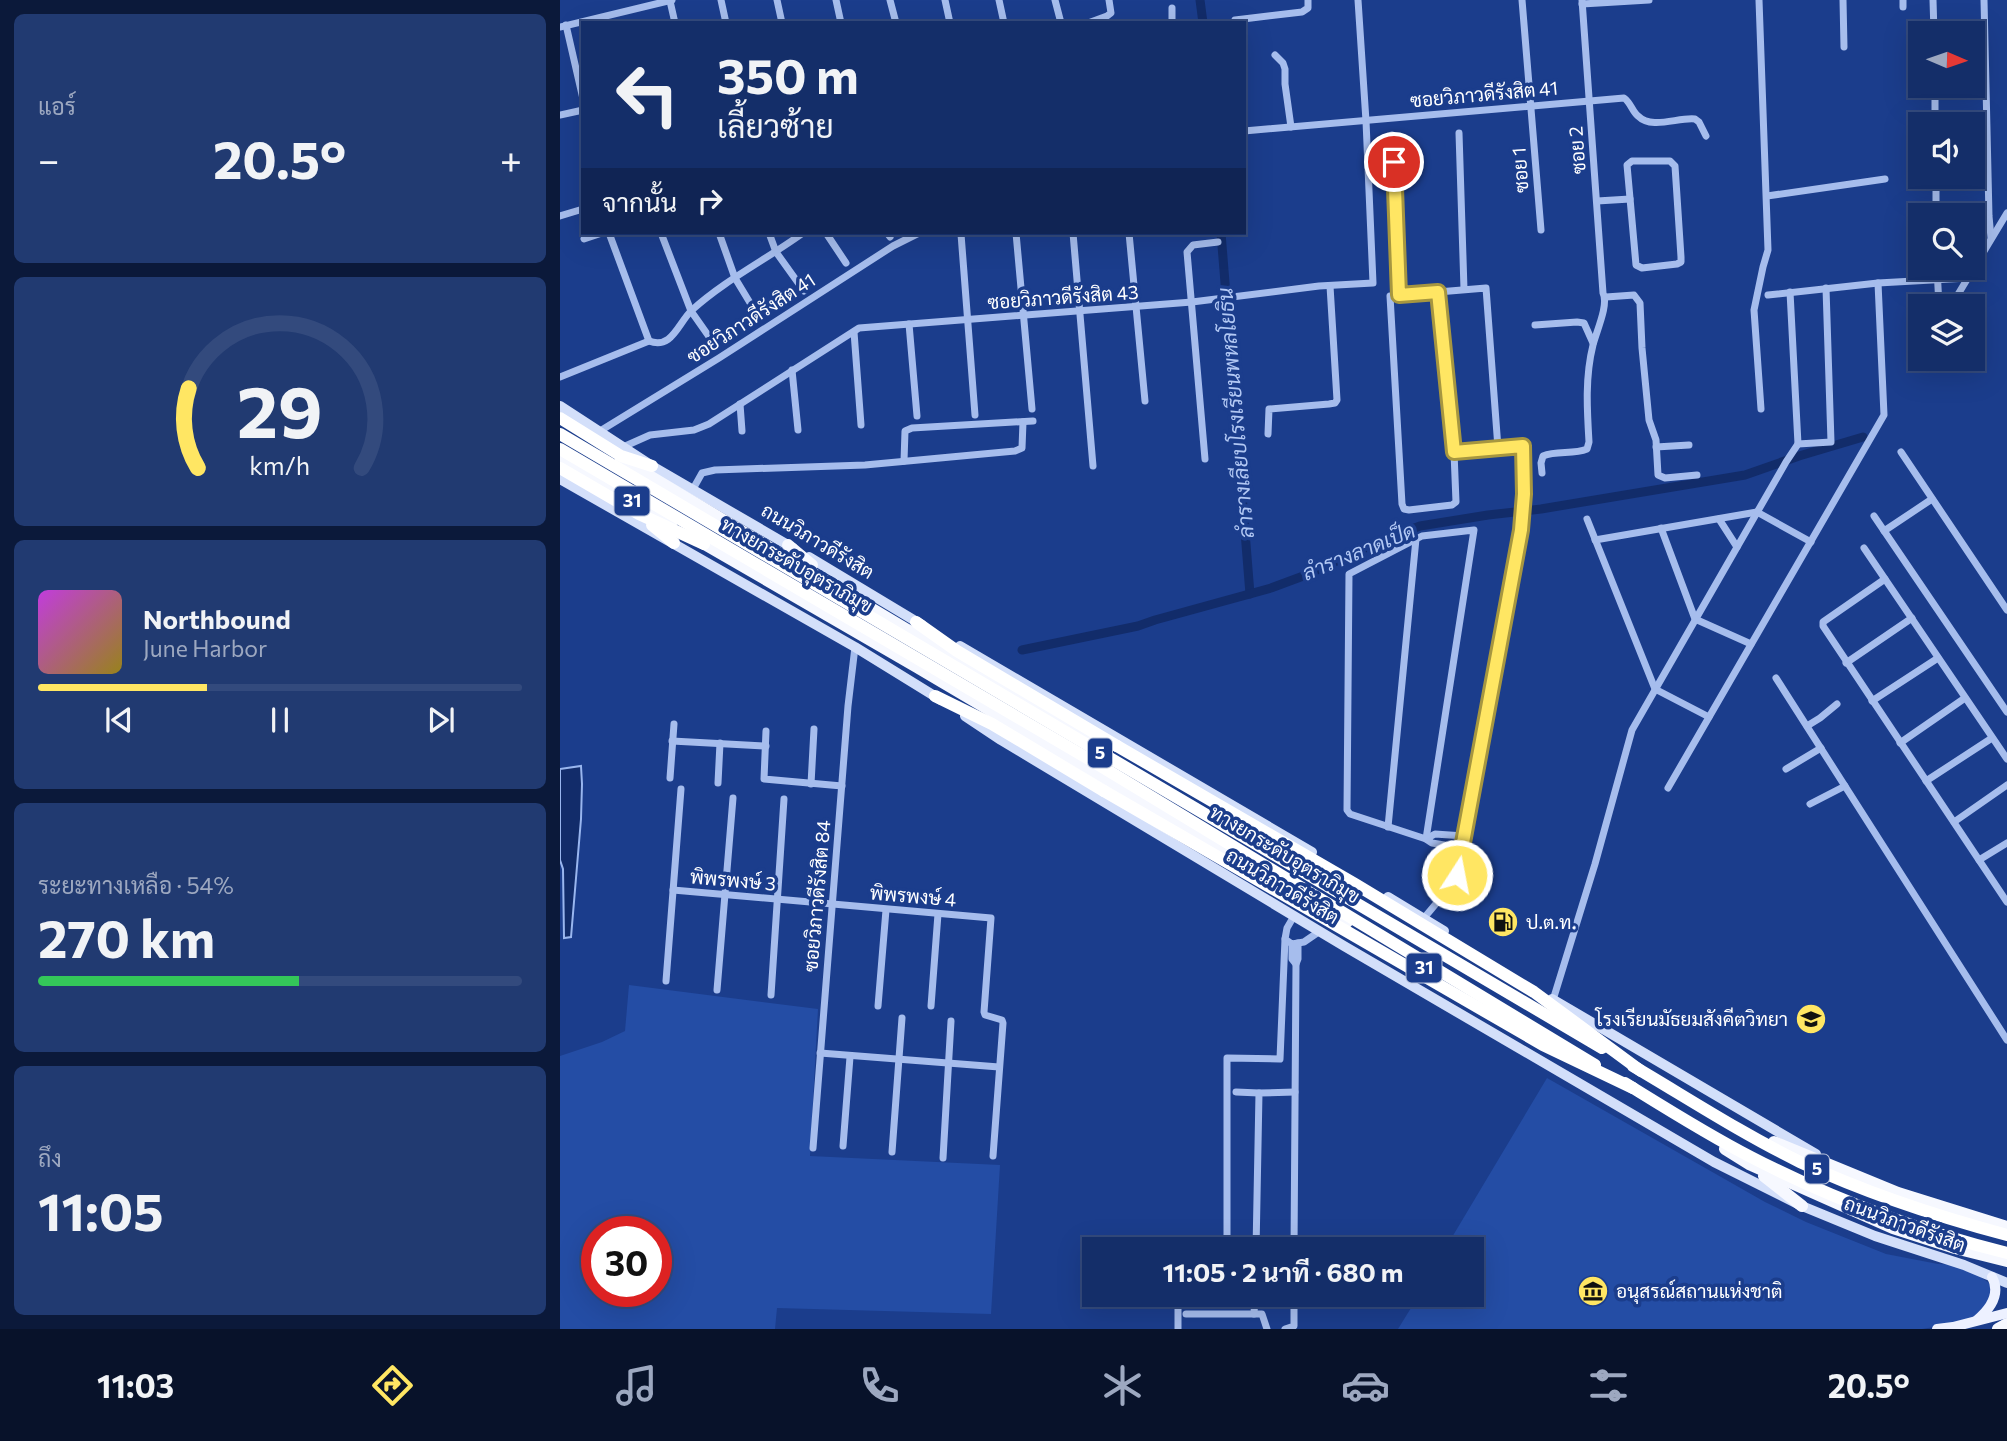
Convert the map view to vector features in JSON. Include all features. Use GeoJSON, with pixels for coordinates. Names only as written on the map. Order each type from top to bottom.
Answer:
{"type":"FeatureCollection","features":[{"type":"Feature","properties":{"kind":"highway","name":"31"},"geometry":{"type":"LineString","coordinates":[[560,418],[621,456],[652,466]]}},
{"type":"Feature","properties":{"kind":"highway","name":"ถนนวิภาวดีรังสิต"},"geometry":{"type":"LineString","coordinates":[[560,424],[1528,999],[1779,1145],[1931,1205],[2007,1227]]}},
{"type":"Feature","properties":{"kind":"highway","name":"ทางยกระดับอุตราภิมุข"},"geometry":{"type":"LineString","coordinates":[[560,434],[1705,1111],[1801,1162],[1854,1185],[1916,1208],[2007,1235]]}},
{"type":"Feature","properties":{"kind":"highway","name":"ทางยกระดับอุตราภิมุข"},"geometry":{"type":"LineString","coordinates":[[560,449],[1100,765],[1750,1157],[1852,1203],[1907,1224],[2007,1253]]}},
{"type":"Feature","properties":{"kind":"highway","name":"ถนนวิภาวดีรังสิต"},"geometry":{"type":"LineString","coordinates":[[560,458],[1395,950],[1749,1164],[1893,1228],[2007,1261]]}},
{"type":"Feature","properties":{"kind":"highway"},"geometry":{"type":"LineString","coordinates":[[560,477],[705,544]]}},
{"type":"Feature","properties":{"kind":"highway"},"geometry":{"type":"LineString","coordinates":[[639,514],[674,543]]}},
{"type":"Feature","properties":{"kind":"highway"},"geometry":{"type":"LineString","coordinates":[[788,545],[838,587]]}},
{"type":"Feature","properties":{"kind":"highway","name":"5"},"geometry":{"type":"LineString","coordinates":[[916,622],[957,651],[1534,992],[1641,1071]]}},
{"type":"Feature","properties":{"kind":"highway","name":"5"},"geometry":{"type":"LineString","coordinates":[[935,696],[992,723],[1104,791],[1543,1045],[1633,1088]]}},
{"type":"Feature","properties":{"kind":"highway"},"geometry":{"type":"LineString","coordinates":[[1528,999],[1568,1008]]}},
{"type":"Feature","properties":{"kind":"highway"},"geometry":{"type":"LineString","coordinates":[[1749,1164],[1801,1206]]}},
{"type":"Feature","properties":{"kind":"highway"},"geometry":{"type":"LineString","coordinates":[[1998,1329],[2007,1324]]}},
{"type":"Feature","properties":{"kind":"main road","name":"ถนนวิภาวดีรังสิต"},"geometry":{"type":"LineString","coordinates":[[560,407],[652,466],[1424,918],[1553,1000],[1854,1176]]}},
{"type":"Feature","properties":{"kind":"main road","name":"ถนนวิภาวดีรังสิต"},"geometry":{"type":"LineString","coordinates":[[560,477],[855,647],[1001,740],[1681,1144],[1801,1206],[1875,1236],[1964,1265],[2007,1283]]}},
{"type":"Feature","properties":{"kind":"main road"},"geometry":{"type":"LineString","coordinates":[[1975,1322],[1994,1300],[1995,1284],[1992,1278]]}},
{"type":"Feature","properties":{"kind":"main road"},"geometry":{"type":"LineString","coordinates":[[1937,1329],[2007,1313]]}},
{"type":"Feature","properties":{"kind":"street"},"geometry":{"type":"LineString","coordinates":[[584,21],[671,0],[675,21]]}},
{"type":"Feature","properties":{"kind":"street"},"geometry":{"type":"LineString","coordinates":[[721,0],[726,21]]}},
{"type":"Feature","properties":{"kind":"street"},"geometry":{"type":"LineString","coordinates":[[777,0],[782,21]]}},
{"type":"Feature","properties":{"kind":"street"},"geometry":{"type":"LineString","coordinates":[[836,0],[841,21]]}},
{"type":"Feature","properties":{"kind":"street"},"geometry":{"type":"LineString","coordinates":[[890,0],[895,21]]}},
{"type":"Feature","properties":{"kind":"street"},"geometry":{"type":"LineString","coordinates":[[945,0],[950,21]]}},
{"type":"Feature","properties":{"kind":"street"},"geometry":{"type":"LineString","coordinates":[[999,0],[1004,21]]}},
{"type":"Feature","properties":{"kind":"street"},"geometry":{"type":"LineString","coordinates":[[1055,0],[1061,21]]}},
{"type":"Feature","properties":{"kind":"street"},"geometry":{"type":"LineString","coordinates":[[1093,21],[1111,13],[1109,0]]}},
{"type":"Feature","properties":{"kind":"street"},"geometry":{"type":"LineString","coordinates":[[1235,20],[1302,12],[1308,8],[1308,0]]}},
{"type":"Feature","properties":{"kind":"street"},"geometry":{"type":"LineString","coordinates":[[1358,0],[1366,121]]}},
{"type":"Feature","properties":{"kind":"street","name":"ซอย 1"},"geometry":{"type":"LineString","coordinates":[[1522,0],[1541,230]]}},
{"type":"Feature","properties":{"kind":"street"},"geometry":{"type":"LineString","coordinates":[[1582,2],[1649,0]]}},
{"type":"Feature","properties":{"kind":"street"},"geometry":{"type":"LineString","coordinates":[[1759,0],[1768,250],[1754,310],[1761,410]]}},
{"type":"Feature","properties":{"kind":"street"},"geometry":{"type":"LineString","coordinates":[[1843,0],[1843,47]]}},
{"type":"Feature","properties":{"kind":"street"},"geometry":{"type":"LineString","coordinates":[[1933,0],[1934,21]]}},
{"type":"Feature","properties":{"kind":"street"},"geometry":{"type":"LineString","coordinates":[[1984,0],[1991,238]]}},
{"type":"Feature","properties":{"kind":"street","name":"ซอย 2"},"geometry":{"type":"LineString","coordinates":[[1582,2],[1603,293],[1606,297]]}},
{"type":"Feature","properties":{"kind":"street"},"geometry":{"type":"LineString","coordinates":[[1172,8],[1172,21]]}},
{"type":"Feature","properties":{"kind":"street"},"geometry":{"type":"LineString","coordinates":[[617,13],[619,21]]}},
{"type":"Feature","properties":{"kind":"street"},"geometry":{"type":"LineString","coordinates":[[581,22],[563,26],[581,92]]}},
{"type":"Feature","properties":{"kind":"street"},"geometry":{"type":"LineString","coordinates":[[1275,54],[1285,69],[1291,127]]}},
{"type":"Feature","properties":{"kind":"street","name":"ซอยวิภาวดีรังสิต 41"},"geometry":{"type":"LineString","coordinates":[[1246,131],[1624,98],[1636,114],[1646,121],[1695,118],[1706,136]]}},
{"type":"Feature","properties":{"kind":"street"},"geometry":{"type":"LineString","coordinates":[[560,115],[581,110]]}},
{"type":"Feature","properties":{"kind":"street","name":"ซอยวิภาวดีรังสิต 43"},"geometry":{"type":"LineString","coordinates":[[623,447],[650,435],[694,430],[709,424],[859,328],[1137,307],[1373,283],[1366,121]]}},
{"type":"Feature","properties":{"kind":"street"},"geometry":{"type":"LineString","coordinates":[[1459,133],[1464,289]]}},
{"type":"Feature","properties":{"kind":"street"},"geometry":{"type":"LineString","coordinates":[[1392,135],[1399,295]]}},
{"type":"Feature","properties":{"kind":"street"},"geometry":{"type":"LineString","coordinates":[[1629,163],[1673,163],[1681,262],[1642,268],[1636,265],[1630,199],[1629,163]]}},
{"type":"Feature","properties":{"kind":"street"},"geometry":{"type":"LineString","coordinates":[[1767,196],[1885,179]]}},
{"type":"Feature","properties":{"kind":"street"},"geometry":{"type":"LineString","coordinates":[[1597,201],[1630,199]]}},
{"type":"Feature","properties":{"kind":"street"},"geometry":{"type":"LineString","coordinates":[[560,216],[581,210]]}},
{"type":"Feature","properties":{"kind":"street"},"geometry":{"type":"LineString","coordinates":[[1985,248],[2007,213]]}},
{"type":"Feature","properties":{"kind":"street"},"geometry":{"type":"LineString","coordinates":[[584,239],[595,235]]}},
{"type":"Feature","properties":{"kind":"street"},"geometry":{"type":"LineString","coordinates":[[609,235],[649,341]]}},
{"type":"Feature","properties":{"kind":"street"},"geometry":{"type":"LineString","coordinates":[[663,235],[691,311],[710,338]]}},
{"type":"Feature","properties":{"kind":"street"},"geometry":{"type":"LineString","coordinates":[[720,235],[735,278],[758,316]]}},
{"type":"Feature","properties":{"kind":"street"},"geometry":{"type":"LineString","coordinates":[[770,235],[776,251],[804,290]]}},
{"type":"Feature","properties":{"kind":"street"},"geometry":{"type":"LineString","coordinates":[[560,377],[649,341],[658,344],[668,341],[691,311],[800,235]]}},
{"type":"Feature","properties":{"kind":"street"},"geometry":{"type":"LineString","coordinates":[[827,235],[846,263]]}},
{"type":"Feature","properties":{"kind":"street","name":"ซอยวิภาวดีรังสิต 41"},"geometry":{"type":"LineString","coordinates":[[600,431],[893,246],[915,235]]}},
{"type":"Feature","properties":{"kind":"street"},"geometry":{"type":"LineString","coordinates":[[961,235],[975,415]]}},
{"type":"Feature","properties":{"kind":"street"},"geometry":{"type":"LineString","coordinates":[[1016,235],[1032,409]]}},
{"type":"Feature","properties":{"kind":"street"},"geometry":{"type":"LineString","coordinates":[[1073,235],[1093,466]]}},
{"type":"Feature","properties":{"kind":"street"},"geometry":{"type":"LineString","coordinates":[[1129,235],[1145,401]]}},
{"type":"Feature","properties":{"kind":"street"},"geometry":{"type":"LineString","coordinates":[[1205,459],[1187,252],[1193,245],[1217,242]]}},
{"type":"Feature","properties":{"kind":"street"},"geometry":{"type":"LineString","coordinates":[[1768,295],[1922,280]]}},
{"type":"Feature","properties":{"kind":"street"},"geometry":{"type":"LineString","coordinates":[[1668,788],[1884,415],[1878,283]]}},
{"type":"Feature","properties":{"kind":"street"},"geometry":{"type":"LineString","coordinates":[[1268,434],[1269,410],[1329,404],[1337,400],[1330,286]]}},
{"type":"Feature","properties":{"kind":"street"},"geometry":{"type":"LineString","coordinates":[[1438,292],[1454,452],[1455,502],[1452,505],[1404,509],[1390,296],[1464,289],[1486,288],[1498,448]]}},
{"type":"Feature","properties":{"kind":"street"},"geometry":{"type":"LineString","coordinates":[[1798,444],[1831,442],[1826,288]]}},
{"type":"Feature","properties":{"kind":"street"},"geometry":{"type":"LineString","coordinates":[[1553,1000],[1595,864],[1632,730],[1786,460],[1798,444],[1790,292]]}},
{"type":"Feature","properties":{"kind":"street"},"geometry":{"type":"LineString","coordinates":[[1542,473],[1543,456],[1587,449],[1587,379],[1593,343],[1600,326],[1606,297],[1634,295],[1640,303],[1649,420],[1654,431],[1658,475],[1697,475]]}},
{"type":"Feature","properties":{"kind":"street"},"geometry":{"type":"LineString","coordinates":[[1535,325],[1577,322],[1584,324],[1593,343]]}},
{"type":"Feature","properties":{"kind":"street"},"geometry":{"type":"LineString","coordinates":[[909,324],[917,416]]}},
{"type":"Feature","properties":{"kind":"street"},"geometry":{"type":"LineString","coordinates":[[854,331],[861,425]]}},
{"type":"Feature","properties":{"kind":"street"},"geometry":{"type":"LineString","coordinates":[[792,370],[798,430]]}},
{"type":"Feature","properties":{"kind":"street"},"geometry":{"type":"LineString","coordinates":[[740,404],[742,431]]}},
{"type":"Feature","properties":{"kind":"street"},"geometry":{"type":"LineString","coordinates":[[904,461],[905,432],[912,428],[1033,421]]}},
{"type":"Feature","properties":{"kind":"street"},"geometry":{"type":"LineString","coordinates":[[693,489],[702,473],[715,470],[865,464],[1019,450],[1023,443],[1023,422]]}},
{"type":"Feature","properties":{"kind":"street"},"geometry":{"type":"LineString","coordinates":[[1656,447],[1689,445]]}},
{"type":"Feature","properties":{"kind":"street"},"geometry":{"type":"LineString","coordinates":[[1424,918],[1457,875],[1517,551],[1525,469],[1523,446],[1454,452]]}},
{"type":"Feature","properties":{"kind":"street"},"geometry":{"type":"LineString","coordinates":[[1901,452],[2007,611]]}},
{"type":"Feature","properties":{"kind":"street"},"geometry":{"type":"LineString","coordinates":[[1884,531],[1932,499]]}},
{"type":"Feature","properties":{"kind":"street"},"geometry":{"type":"LineString","coordinates":[[1595,540],[1757,512],[1811,542]]}},
{"type":"Feature","properties":{"kind":"street"},"geometry":{"type":"LineString","coordinates":[[1874,516],[2007,712]]}},
{"type":"Feature","properties":{"kind":"street"},"geometry":{"type":"LineString","coordinates":[[1587,519],[1655,689],[1709,717]]}},
{"type":"Feature","properties":{"kind":"street"},"geometry":{"type":"LineString","coordinates":[[1719,519],[1737,547]]}},
{"type":"Feature","properties":{"kind":"street"},"geometry":{"type":"LineString","coordinates":[[1661,528],[1695,619],[1751,644]]}},
{"type":"Feature","properties":{"kind":"street"},"geometry":{"type":"LineString","coordinates":[[1426,839],[1474,530],[1434,534],[1416,539],[1349,574],[1347,810],[1350,814],[1432,843],[1462,848]]}},
{"type":"Feature","properties":{"kind":"street"},"geometry":{"type":"LineString","coordinates":[[1388,827],[1416,539]]}},
{"type":"Feature","properties":{"kind":"street"},"geometry":{"type":"LineString","coordinates":[[1864,548],[2007,759]]}},
{"type":"Feature","properties":{"kind":"street"},"geometry":{"type":"LineString","coordinates":[[1885,579],[1824,622],[1824,629],[2007,901]]}},
{"type":"Feature","properties":{"kind":"street"},"geometry":{"type":"LineString","coordinates":[[1846,663],[1912,618]]}},
{"type":"Feature","properties":{"kind":"street","name":"ซอยวิภาวดีรังสิต 84"},"geometry":{"type":"LineString","coordinates":[[813,1148],[855,647]]}},
{"type":"Feature","properties":{"kind":"street"},"geometry":{"type":"LineString","coordinates":[[1872,701],[1938,658]]}},
{"type":"Feature","properties":{"kind":"street"},"geometry":{"type":"LineString","coordinates":[[1776,678],[2007,1040]]}},
{"type":"Feature","properties":{"kind":"street"},"geometry":{"type":"LineString","coordinates":[[1900,743],[1965,698]]}},
{"type":"Feature","properties":{"kind":"street"},"geometry":{"type":"LineString","coordinates":[[1807,726],[1837,704]]}},
{"type":"Feature","properties":{"kind":"street"},"geometry":{"type":"LineString","coordinates":[[670,778],[674,724]]}},
{"type":"Feature","properties":{"kind":"street"},"geometry":{"type":"LineString","coordinates":[[811,784],[814,729]]}},
{"type":"Feature","properties":{"kind":"street"},"geometry":{"type":"LineString","coordinates":[[766,731],[764,779],[842,786]]}},
{"type":"Feature","properties":{"kind":"street"},"geometry":{"type":"LineString","coordinates":[[1926,781],[1992,738]]}},
{"type":"Feature","properties":{"kind":"street"},"geometry":{"type":"LineString","coordinates":[[672,741],[766,746]]}},
{"type":"Feature","properties":{"kind":"street"},"geometry":{"type":"LineString","coordinates":[[718,783],[720,743]]}},
{"type":"Feature","properties":{"kind":"street"},"geometry":{"type":"LineString","coordinates":[[1786,769],[1821,748]]}},
{"type":"Feature","properties":{"kind":"street"},"geometry":{"type":"LineString","coordinates":[[1954,822],[2007,785]]}},
{"type":"Feature","properties":{"kind":"street"},"geometry":{"type":"LineString","coordinates":[[1810,804],[1844,786]]}},
{"type":"Feature","properties":{"kind":"street"},"geometry":{"type":"LineString","coordinates":[[666,981],[681,789]]}},
{"type":"Feature","properties":{"kind":"street"},"geometry":{"type":"LineString","coordinates":[[717,989],[733,798]]}},
{"type":"Feature","properties":{"kind":"street"},"geometry":{"type":"LineString","coordinates":[[771,995],[784,799]]}},
{"type":"Feature","properties":{"kind":"street"},"geometry":{"type":"LineString","coordinates":[[1426,839],[1435,834],[1464,836]]}},
{"type":"Feature","properties":{"kind":"street"},"geometry":{"type":"LineString","coordinates":[[1979,860],[2007,843]]}},
{"type":"Feature","properties":{"kind":"street","name":"พิพรพงษ์ 3"},"geometry":{"type":"LineString","coordinates":[[673,890],[832,905]]}},
{"type":"Feature","properties":{"kind":"street","name":"พิพรพงษ์ 4"},"geometry":{"type":"LineString","coordinates":[[832,905],[990,918],[984,1012],[985,1015],[999,1018],[1003,1023],[999,1067]]}},
{"type":"Feature","properties":{"kind":"street"},"geometry":{"type":"LineString","coordinates":[[878,1006],[886,910]]}},
{"type":"Feature","properties":{"kind":"street"},"geometry":{"type":"LineString","coordinates":[[931,1006],[938,914]]}},
{"type":"Feature","properties":{"kind":"street"},"geometry":{"type":"LineString","coordinates":[[1227,1237],[1227,1058],[1280,1059],[1285,939],[1287,928],[1294,916]]}},
{"type":"Feature","properties":{"kind":"street"},"geometry":{"type":"LineString","coordinates":[[1285,939],[1295,943],[1304,942],[1320,931]]}},
{"type":"Feature","properties":{"kind":"street"},"geometry":{"type":"LineString","coordinates":[[1294,1237],[1298,959],[1295,943]]}},
{"type":"Feature","properties":{"kind":"street"},"geometry":{"type":"LineString","coordinates":[[892,1152],[902,1018]]}},
{"type":"Feature","properties":{"kind":"street"},"geometry":{"type":"LineString","coordinates":[[943,1158],[951,1021]]}},
{"type":"Feature","properties":{"kind":"street"},"geometry":{"type":"LineString","coordinates":[[820,1053],[999,1067],[993,1156]]}},
{"type":"Feature","properties":{"kind":"street"},"geometry":{"type":"LineString","coordinates":[[844,1146],[850,1056]]}},
{"type":"Feature","properties":{"kind":"street"},"geometry":{"type":"LineString","coordinates":[[1236,1092],[1295,1092]]}},
{"type":"Feature","properties":{"kind":"street"},"geometry":{"type":"LineString","coordinates":[[1256,1237],[1259,1093]]}},
{"type":"Feature","properties":{"kind":"street"},"geometry":{"type":"LineString","coordinates":[[1178,1307],[1178,1329]]}},
{"type":"Feature","properties":{"kind":"street"},"geometry":{"type":"LineString","coordinates":[[1254,1307],[1254,1314]]}},
{"type":"Feature","properties":{"kind":"street"},"geometry":{"type":"LineString","coordinates":[[1285,1329],[1294,1326],[1294,1307]]}},
{"type":"Feature","properties":{"kind":"street"},"geometry":{"type":"LineString","coordinates":[[1186,1314],[1262,1314],[1266,1329]]}},
{"type":"Feature","properties":{"kind":"shaded area"},"geometry":{"type":"Polygon","coordinates":[[[581,766],[581,819],[571,937],[564,938],[563,869],[560,860],[560,769],[581,766]]]}},
{"type":"Feature","properties":{"kind":"shaded area"},"geometry":{"type":"Polygon","coordinates":[[[629,985],[818,1009],[810,1156],[1000,1165],[991,1314],[777,1308],[775,1329],[560,1329],[560,1056],[625,1031],[629,985]]]}},
{"type":"Feature","properties":{"kind":"shaded area"},"geometry":{"type":"Polygon","coordinates":[[[1547,1078],[1765,1202],[1806,1222],[1886,1254],[1938,1264],[1964,1265],[1993,1286],[1989,1308],[1970,1321],[1922,1329],[1398,1329],[1412,1307],[1484,1307],[1484,1237],[1452,1237],[1547,1078]]]}},
{"type":"Feature","properties":{"kind":"waterway","name":"ลำรางเลียบโรงเรียนพหลโยธิน"},"geometry":{"type":"LineString","coordinates":[[1200,0],[1203,21]]}},
{"type":"Feature","properties":{"kind":"waterway","name":"ลำรางเลียบโรงเรียนพหลโยธิน"},"geometry":{"type":"LineString","coordinates":[[1221,235],[1250,594]]}},
{"type":"Feature","properties":{"kind":"waterway","name":"ลำรางลาดเป็ด"},"geometry":{"type":"LineString","coordinates":[[1022,650],[1138,626],[1271,588],[1420,526],[1745,475],[1863,437]]}},
{"type":"Feature","properties":{"kind":"place","name":"ป.ต.ท."},"geometry":{"type":"Point","coordinates":[1503,922]}},
{"type":"Feature","properties":{"kind":"place","name":"โรงเรียนมัธยมสังคีตวิทยา"},"geometry":{"type":"Point","coordinates":[1811,1019]}},
{"type":"Feature","properties":{"kind":"place","name":"อนุสรณ์สถานแห่งชาติ"},"geometry":{"type":"Point","coordinates":[1593,1291]}},
{"type":"Feature","properties":{"kind":"route"},"geometry":{"type":"LineString","coordinates":[[1394,162],[1399,295],[1438,292],[1454,452],[1523,446],[1525,469],[1521,530],[1457,875]]}}]}
